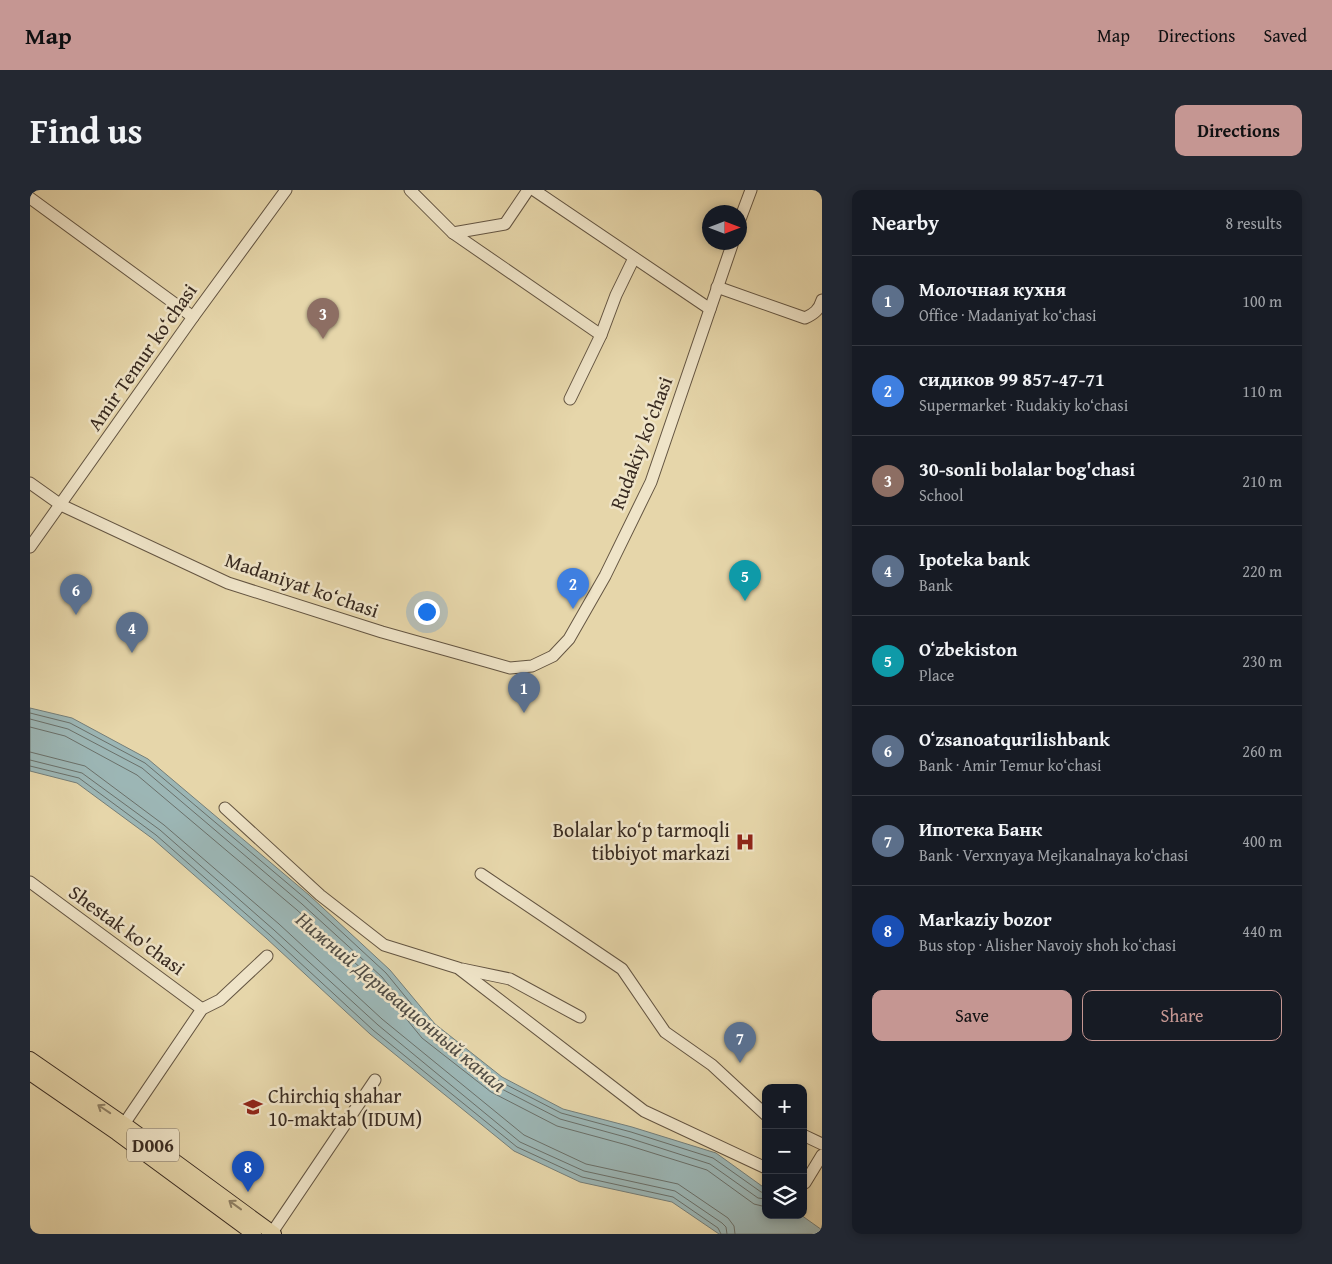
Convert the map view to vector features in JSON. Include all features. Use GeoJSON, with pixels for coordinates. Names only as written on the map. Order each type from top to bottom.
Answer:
{"type":"FeatureCollection","features":[{"type":"Feature","properties":{"kind":"main road","name":"D006"},"geometry":{"type":"LineString","coordinates":[[30,1059],[124,1124],[273,1234]]}},
{"type":"Feature","properties":{"kind":"main road","name":"D006"},"geometry":{"type":"LineString","coordinates":[[30,1073],[117,1132],[254,1234]]}},
{"type":"Feature","properties":{"kind":"street","name":"Amir Temur ko‘chasi"},"geometry":{"type":"LineString","coordinates":[[30,547],[193,317],[286,190]]}},
{"type":"Feature","properties":{"kind":"street"},"geometry":{"type":"LineString","coordinates":[[410,190],[453,233],[601,335]]}},
{"type":"Feature","properties":{"kind":"street"},"geometry":{"type":"LineString","coordinates":[[453,233],[504,224],[528,190]]}},
{"type":"Feature","properties":{"kind":"street"},"geometry":{"type":"LineString","coordinates":[[534,190],[710,309]]}},
{"type":"Feature","properties":{"kind":"street"},"geometry":{"type":"LineString","coordinates":[[746,205],[751,190]]}},
{"type":"Feature","properties":{"kind":"street"},"geometry":{"type":"LineString","coordinates":[[30,198],[193,317]]}},
{"type":"Feature","properties":{"kind":"street","name":"Rudakiy ko‘chasi"},"geometry":{"type":"LineString","coordinates":[[569,639],[606,576],[651,482],[729,250]]}},
{"type":"Feature","properties":{"kind":"street"},"geometry":{"type":"LineString","coordinates":[[570,399],[601,335],[616,295],[634,258]]}},
{"type":"Feature","properties":{"kind":"street"},"geometry":{"type":"LineString","coordinates":[[717,287],[804,318],[813,314],[820,307],[822,300]]}},
{"type":"Feature","properties":{"kind":"street","name":"Madaniyat ko‘chasi"},"geometry":{"type":"LineString","coordinates":[[30,483],[61,505],[228,582],[382,632],[510,668],[532,666],[553,656],[569,639]]}},
{"type":"Feature","properties":{"kind":"street"},"geometry":{"type":"LineString","coordinates":[[225,808],[320,895],[384,945],[458,968],[510,979],[580,1017]]}},
{"type":"Feature","properties":{"kind":"street"},"geometry":{"type":"LineString","coordinates":[[481,874],[622,969],[665,1032],[712,1065],[762,1111]]}},
{"type":"Feature","properties":{"kind":"street","name":"Shestak ko'chasi"},"geometry":{"type":"LineString","coordinates":[[30,882],[202,1009]]}},
{"type":"Feature","properties":{"kind":"street"},"geometry":{"type":"LineString","coordinates":[[124,1124],[202,1009],[220,1000],[267,956]]}},
{"type":"Feature","properties":{"kind":"street"},"geometry":{"type":"LineString","coordinates":[[458,968],[644,1111],[762,1166]]}},
{"type":"Feature","properties":{"kind":"street"},"geometry":{"type":"LineString","coordinates":[[273,1234],[375,1080]]}},
{"type":"Feature","properties":{"kind":"street"},"geometry":{"type":"LineString","coordinates":[[807,1137],[822,1144]]}},
{"type":"Feature","properties":{"kind":"street"},"geometry":{"type":"LineString","coordinates":[[807,1180],[822,1155]]}},
{"type":"Feature","properties":{"kind":"water","name":"Нижний Деривационный канал"},"geometry":{"type":"Polygon","coordinates":[[[30,708],[72,718],[148,759],[309,895],[390,970],[435,1024],[502,1077],[563,1109],[632,1127],[716,1153],[762,1186],[762,1219],[807,1219],[822,1230],[822,1234],[719,1234],[672,1202],[580,1182],[514,1151],[370,1034],[266,938],[153,839],[77,783],[30,771],[30,708]]]}},
{"type":"Feature","properties":{"kind":"place","name":"30-sonli bolalar bog'chasi"},"geometry":{"type":"Point","coordinates":[323,339]}},
{"type":"Feature","properties":{"kind":"place","name":"Oʻzbekiston"},"geometry":{"type":"Point","coordinates":[745,601]}},
{"type":"Feature","properties":{"kind":"place","name":"сидиков 99 857-47-71"},"geometry":{"type":"Point","coordinates":[573,609]}},
{"type":"Feature","properties":{"kind":"place","name":"Oʻzsanoatqurilishbank"},"geometry":{"type":"Point","coordinates":[76,615]}},
{"type":"Feature","properties":{"kind":"place","name":"Ipoteka bank"},"geometry":{"type":"Point","coordinates":[132,653]}},
{"type":"Feature","properties":{"kind":"place","name":"Молочная кухня"},"geometry":{"type":"Point","coordinates":[524,713]}},
{"type":"Feature","properties":{"kind":"place","name":"Bolalar ko‘p tarmoqli tibbiyot markazi"},"geometry":{"type":"Point","coordinates":[745,842]}},
{"type":"Feature","properties":{"kind":"place","name":"Ипотека Банк"},"geometry":{"type":"Point","coordinates":[740,1063]}},
{"type":"Feature","properties":{"kind":"place","name":"Chirchiq shahar 10-maktab (IDUM)"},"geometry":{"type":"Point","coordinates":[253,1107]}},
{"type":"Feature","properties":{"kind":"place","name":"Markaziy bozor"},"geometry":{"type":"Point","coordinates":[248,1192]}}]}
